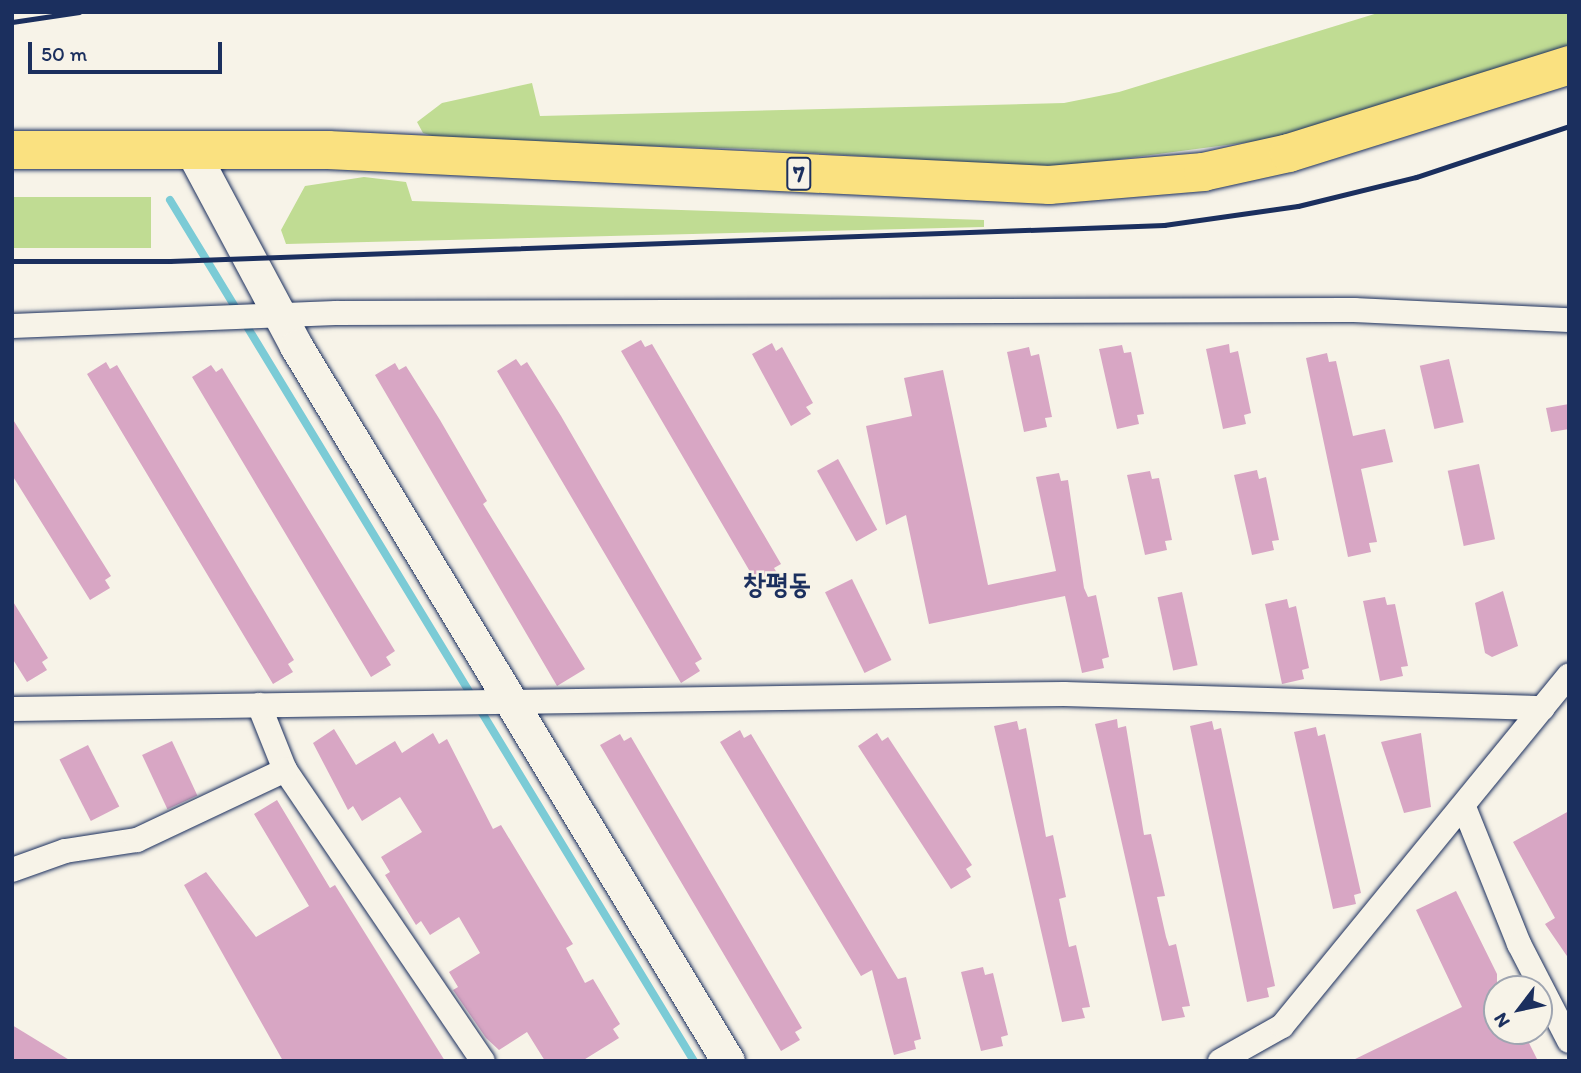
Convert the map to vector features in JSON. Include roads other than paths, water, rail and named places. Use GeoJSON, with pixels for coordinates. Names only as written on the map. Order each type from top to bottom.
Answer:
{"type":"FeatureCollection","features":[{"type":"Feature","properties":{"kind":"highway","name":"7"},"geometry":{"type":"LineString","coordinates":[[12,150],[328,150],[1076,184],[1203,172],[1289,153],[1569,65]]}},
{"type":"Feature","properties":{"kind":"street"},"geometry":{"type":"LineString","coordinates":[[192,151],[255,320],[486,704],[728,1061]]}},
{"type":"Feature","properties":{"kind":"street"},"geometry":{"type":"LineString","coordinates":[[12,326],[255,320],[1353,310],[1569,320]]}},
{"type":"Feature","properties":{"kind":"street"},"geometry":{"type":"LineString","coordinates":[[1220,1061],[1283,1026],[1569,675]]}},
{"type":"Feature","properties":{"kind":"street"},"geometry":{"type":"LineString","coordinates":[[12,709],[1064,694],[1543,708]]}},
{"type":"Feature","properties":{"kind":"street"},"geometry":{"type":"LineString","coordinates":[[259,705],[285,770],[483,1061]]}},
{"type":"Feature","properties":{"kind":"street"},"geometry":{"type":"LineString","coordinates":[[12,870],[65,851],[137,840],[285,770]]}},
{"type":"Feature","properties":{"kind":"street"},"geometry":{"type":"LineString","coordinates":[[1464,807],[1476,824],[1519,944],[1569,1041]]}},
{"type":"Feature","properties":{"kind":"waterway"},"geometry":{"type":"LineString","coordinates":[[170,200],[694,1061]]}},
{"type":"Feature","properties":{"kind":"railway"},"geometry":{"type":"LineString","coordinates":[[12,22],[79,12]]}},
{"type":"Feature","properties":{"kind":"railway"},"geometry":{"type":"LineString","coordinates":[[12,261],[170,261],[1164,225],[1298,206],[1416,177],[1569,126]]}},
{"type":"Feature","properties":{"kind":"district","name":"창평동"},"geometry":{"type":"Point","coordinates":[777,583]}}]}
